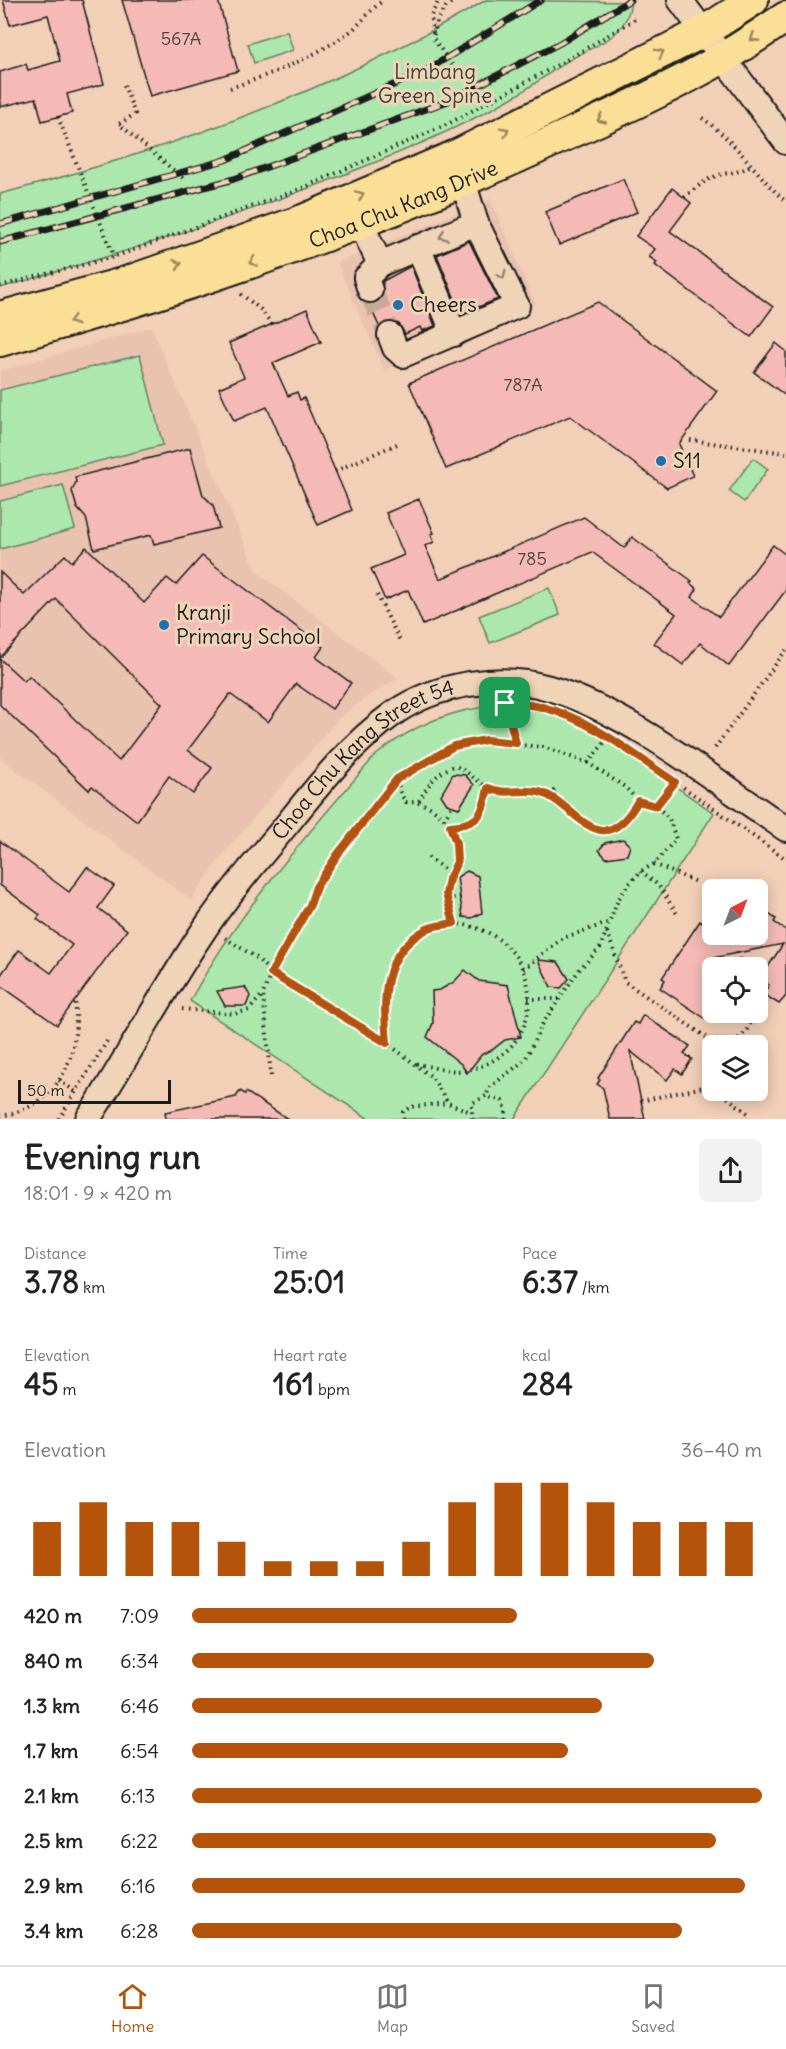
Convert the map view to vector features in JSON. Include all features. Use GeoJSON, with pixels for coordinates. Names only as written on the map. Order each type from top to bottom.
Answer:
{"type":"FeatureCollection","features":[{"type":"Feature","properties":{"kind":"main road","name":"Choa Chu Kang Drive"},"geometry":{"type":"LineString","coordinates":[[0,317],[123,283],[303,220],[459,154],[703,32],[753,0]]}},
{"type":"Feature","properties":{"kind":"main road","name":"Choa Chu Kang Drive"},"geometry":{"type":"LineString","coordinates":[[0,341],[129,305],[362,224],[654,95],[723,58],[786,17]]}},
{"type":"Feature","properties":{"kind":"street"},"geometry":{"type":"LineString","coordinates":[[680,0],[786,142]]}},
{"type":"Feature","properties":{"kind":"street"},"geometry":{"type":"LineString","coordinates":[[390,335],[395,348],[403,355],[517,306],[476,223],[463,181]]}},
{"type":"Feature","properties":{"kind":"street"},"geometry":{"type":"LineString","coordinates":[[370,290],[366,278],[380,264],[476,223]]}},
{"type":"Feature","properties":{"kind":"street"},"geometry":{"type":"LineString","coordinates":[[362,224],[380,264]]}},
{"type":"Feature","properties":{"kind":"street"},"geometry":{"type":"LineString","coordinates":[[418,247],[454,334]]}},
{"type":"Feature","properties":{"kind":"street","name":"Choa Chu Kang Street 54"},"geometry":{"type":"LineString","coordinates":[[88,1119],[208,924],[319,784],[359,741],[396,712],[432,694],[469,684],[506,681],[548,687],[625,720],[684,774],[786,829]]}},
{"type":"Feature","properties":{"kind":"path"},"geometry":{"type":"LineString","coordinates":[[230,88],[272,74],[335,42],[361,24],[372,0]]}},
{"type":"Feature","properties":{"kind":"path"},"geometry":{"type":"LineString","coordinates":[[370,8],[384,0]]}},
{"type":"Feature","properties":{"kind":"path"},"geometry":{"type":"LineString","coordinates":[[439,0],[431,16],[433,38],[452,65]]}},
{"type":"Feature","properties":{"kind":"path"},"geometry":{"type":"LineString","coordinates":[[433,38],[437,19],[447,4],[454,0]]}},
{"type":"Feature","properties":{"kind":"path"},"geometry":{"type":"LineString","coordinates":[[0,286],[114,257],[300,189],[444,126],[565,61],[635,19]]}},
{"type":"Feature","properties":{"kind":"path"},"geometry":{"type":"LineString","coordinates":[[124,85],[135,114],[119,124],[185,180]]}},
{"type":"Feature","properties":{"kind":"path"},"geometry":{"type":"LineString","coordinates":[[58,117],[114,257]]}},
{"type":"Feature","properties":{"kind":"path"},"geometry":{"type":"LineString","coordinates":[[702,118],[723,132],[768,186],[786,202]]}},
{"type":"Feature","properties":{"kind":"path"},"geometry":{"type":"LineString","coordinates":[[684,198],[708,179],[718,175],[740,173],[751,165]]}},
{"type":"Feature","properties":{"kind":"path"},"geometry":{"type":"LineString","coordinates":[[241,294],[260,309],[272,324]]}},
{"type":"Feature","properties":{"kind":"path"},"geometry":{"type":"LineString","coordinates":[[690,440],[786,453]]}},
{"type":"Feature","properties":{"kind":"path"},"geometry":{"type":"LineString","coordinates":[[335,471],[397,444]]}},
{"type":"Feature","properties":{"kind":"path"},"geometry":{"type":"LineString","coordinates":[[377,595],[400,641]]}},
{"type":"Feature","properties":{"kind":"path"},"geometry":{"type":"LineString","coordinates":[[715,748],[786,650]]}},
{"type":"Feature","properties":{"kind":"path"},"geometry":{"type":"LineString","coordinates":[[505,703],[516,743]]}},
{"type":"Feature","properties":{"kind":"path"},"geometry":{"type":"LineString","coordinates":[[495,704],[514,704]]}},
{"type":"Feature","properties":{"kind":"path"},"geometry":{"type":"LineString","coordinates":[[599,731],[617,741]]}},
{"type":"Feature","properties":{"kind":"path"},"geometry":{"type":"LineString","coordinates":[[588,763],[609,736]]}},
{"type":"Feature","properties":{"kind":"path"},"geometry":{"type":"LineString","coordinates":[[182,1009],[234,1014],[249,1010],[263,994],[271,973],[310,905],[316,887],[338,854],[397,779],[454,746],[486,740],[543,747],[588,763],[625,787],[638,801],[656,806],[669,818],[676,838],[654,864],[641,871],[618,900],[600,948],[579,970],[543,1023],[525,1060],[490,1087],[486,1096]]}},
{"type":"Feature","properties":{"kind":"path"},"geometry":{"type":"LineString","coordinates":[[640,758],[684,774],[786,859]]}},
{"type":"Feature","properties":{"kind":"path"},"geometry":{"type":"LineString","coordinates":[[419,801],[431,780],[444,769],[455,766],[471,774],[488,788],[500,793],[525,791],[550,796],[575,818],[602,830],[614,828],[624,820],[638,801]]}},
{"type":"Feature","properties":{"kind":"path"},"geometry":{"type":"LineString","coordinates":[[656,806],[684,774]]}},
{"type":"Feature","properties":{"kind":"path"},"geometry":{"type":"LineString","coordinates":[[397,779],[401,795],[406,802],[419,801],[434,809],[450,826],[456,843],[457,862],[450,874],[447,899],[454,923]]}},
{"type":"Feature","properties":{"kind":"path"},"geometry":{"type":"LineString","coordinates":[[550,796],[558,787]]}},
{"type":"Feature","properties":{"kind":"path"},"geometry":{"type":"LineString","coordinates":[[450,826],[466,825],[478,819],[484,808],[488,788]]}},
{"type":"Feature","properties":{"kind":"path"},"geometry":{"type":"LineString","coordinates":[[444,819],[452,806]]}},
{"type":"Feature","properties":{"kind":"path"},"geometry":{"type":"LineString","coordinates":[[428,857],[450,874]]}},
{"type":"Feature","properties":{"kind":"path"},"geometry":{"type":"LineString","coordinates":[[654,864],[698,883]]}},
{"type":"Feature","properties":{"kind":"path"},"geometry":{"type":"LineString","coordinates":[[641,871],[659,886],[677,914]]}},
{"type":"Feature","properties":{"kind":"path"},"geometry":{"type":"LineString","coordinates":[[447,899],[460,897]]}},
{"type":"Feature","properties":{"kind":"path"},"geometry":{"type":"LineString","coordinates":[[523,969],[563,938],[610,922]]}},
{"type":"Feature","properties":{"kind":"path"},"geometry":{"type":"LineString","coordinates":[[387,1043],[383,1000],[392,964],[409,943],[428,928],[454,923],[487,930],[503,941],[520,961],[527,980],[528,1007],[520,1036],[501,1058],[465,1071],[413,1063]]}},
{"type":"Feature","properties":{"kind":"path"},"geometry":{"type":"LineString","coordinates":[[220,947],[231,929]]}},
{"type":"Feature","properties":{"kind":"path"},"geometry":{"type":"LineString","coordinates":[[606,931],[625,982],[703,1035]]}},
{"type":"Feature","properties":{"kind":"path"},"geometry":{"type":"LineString","coordinates":[[225,938],[257,958],[271,973],[387,1043],[432,1077],[448,1103]]}},
{"type":"Feature","properties":{"kind":"path"},"geometry":{"type":"LineString","coordinates":[[738,952],[739,957]]}},
{"type":"Feature","properties":{"kind":"path"},"geometry":{"type":"LineString","coordinates":[[263,994],[271,1076]]}},
{"type":"Feature","properties":{"kind":"path"},"geometry":{"type":"LineString","coordinates":[[528,999],[560,999]]}},
{"type":"Feature","properties":{"kind":"path"},"geometry":{"type":"LineString","coordinates":[[0,1116],[33,1105],[59,1080],[75,1048],[78,1024],[75,1000]]}},
{"type":"Feature","properties":{"kind":"path"},"geometry":{"type":"LineString","coordinates":[[176,1019],[186,1001]]}},
{"type":"Feature","properties":{"kind":"path"},"geometry":{"type":"LineString","coordinates":[[59,1080],[76,1092]]}},
{"type":"Feature","properties":{"kind":"path"},"geometry":{"type":"LineString","coordinates":[[641,1101],[702,1087]]}},
{"type":"Feature","properties":{"kind":"path"},"geometry":{"type":"LineString","coordinates":[[472,1119],[472,1102],[486,1096],[502,1101],[506,1109],[506,1119]]}},
{"type":"Feature","properties":{"kind":"path"},"geometry":{"type":"LineString","coordinates":[[732,1101],[750,1115]]}},
{"type":"Feature","properties":{"kind":"path"},"geometry":{"type":"LineString","coordinates":[[403,1119],[403,1112],[410,1107],[448,1103],[471,1112]]}},
{"type":"Feature","properties":{"kind":"shaded area"},"geometry":{"type":"Polygon","coordinates":[[[490,199],[536,305],[384,370],[337,263],[490,199]]]}},
{"type":"Feature","properties":{"kind":"shaded area","name":"Kranji Primary School"},"geometry":{"type":"Polygon","coordinates":[[[151,327],[257,572],[398,678],[362,700],[338,719],[221,857],[191,900],[0,758],[0,371],[151,327]]]}},
{"type":"Feature","properties":{"kind":"green space","name":"Limbang Green Spine"},"geometry":{"type":"Polygon","coordinates":[[[486,0],[631,2],[628,15],[615,34],[564,63],[515,96],[446,132],[349,173],[245,212],[123,252],[0,288],[0,194],[126,158],[250,114],[370,62],[486,0]]]}},
{"type":"Feature","properties":{"kind":"green space"},"geometry":{"type":"Polygon","coordinates":[[[287,31],[293,50],[254,63],[248,44],[287,31]]]}},
{"type":"Feature","properties":{"kind":"green space"},"geometry":{"type":"Polygon","coordinates":[[[140,355],[163,445],[0,486],[0,390],[140,355]]]}},
{"type":"Feature","properties":{"kind":"green space"},"geometry":{"type":"Polygon","coordinates":[[[753,458],[768,469],[744,502],[729,491],[753,458]]]}},
{"type":"Feature","properties":{"kind":"green space"},"geometry":{"type":"Polygon","coordinates":[[[63,485],[75,529],[0,549],[0,501],[63,485]]]}},
{"type":"Feature","properties":{"kind":"green space"},"geometry":{"type":"Polygon","coordinates":[[[549,588],[560,615],[490,643],[479,616],[549,588]]]}},
{"type":"Feature","properties":{"kind":"green space"},"geometry":{"type":"Polygon","coordinates":[[[502,705],[548,711],[590,728],[714,813],[514,1119],[369,1119],[190,1001],[252,904],[375,756],[404,735],[434,720],[467,710],[502,705]]]}},
{"type":"Feature","properties":{"kind":"building"},"geometry":{"type":"Polygon","coordinates":[[[3,0],[82,0],[104,84],[67,94],[72,113],[42,121],[36,98],[0,107],[0,72],[26,64],[28,70],[60,61],[48,15],[10,25],[3,0]]]}},
{"type":"Feature","properties":{"kind":"building"},"geometry":{"type":"Polygon","coordinates":[[[122,0],[218,0],[238,71],[150,96],[122,0]]]}},
{"type":"Feature","properties":{"kind":"building"},"geometry":{"type":"Polygon","coordinates":[[[623,179],[637,212],[559,245],[545,212],[623,179]]]}},
{"type":"Feature","properties":{"kind":"building"},"geometry":{"type":"Polygon","coordinates":[[[672,188],[691,203],[670,231],[773,307],[751,337],[655,265],[657,262],[649,257],[655,249],[636,236],[672,188]]]}},
{"type":"Feature","properties":{"kind":"building"},"geometry":{"type":"Polygon","coordinates":[[[469,241],[498,299],[461,314],[437,255],[469,241]]]}},
{"type":"Feature","properties":{"kind":"building"},"geometry":{"type":"Polygon","coordinates":[[[411,266],[435,326],[422,331],[420,327],[405,334],[399,324],[393,321],[379,326],[369,304],[381,299],[383,281],[411,266]]]}},
{"type":"Feature","properties":{"kind":"building"},"geometry":{"type":"Polygon","coordinates":[[[598,302],[717,391],[679,444],[693,476],[667,488],[570,416],[446,469],[409,383],[598,302]]]}},
{"type":"Feature","properties":{"kind":"building"},"geometry":{"type":"Polygon","coordinates":[[[307,309],[321,342],[273,363],[288,396],[297,392],[300,400],[304,398],[352,510],[318,525],[267,407],[234,421],[219,388],[244,377],[229,343],[307,309]]]}},
{"type":"Feature","properties":{"kind":"building"},"geometry":{"type":"Polygon","coordinates":[[[776,343],[786,351],[786,396],[754,372],[776,343]]]}},
{"type":"Feature","properties":{"kind":"building"},"geometry":{"type":"Polygon","coordinates":[[[190,448],[203,495],[213,505],[219,528],[154,544],[151,535],[94,549],[86,518],[77,508],[72,491],[76,482],[75,477],[190,448]]]}},
{"type":"Feature","properties":{"kind":"building"},"geometry":{"type":"Polygon","coordinates":[[[419,499],[434,533],[431,534],[434,542],[425,546],[440,579],[584,517],[624,548],[632,537],[692,581],[690,583],[697,589],[692,597],[719,617],[773,545],[786,555],[786,590],[729,666],[700,643],[683,665],[654,643],[676,614],[592,552],[423,625],[408,590],[385,600],[371,569],[404,555],[386,513],[419,499]]]}},
{"type":"Feature","properties":{"kind":"building"},"geometry":{"type":"Polygon","coordinates":[[[86,547],[144,603],[167,578],[176,585],[202,556],[323,647],[316,657],[351,683],[332,709],[296,684],[268,722],[230,694],[188,750],[212,768],[193,794],[169,776],[137,821],[92,786],[89,790],[0,705],[0,659],[24,681],[29,676],[119,761],[162,704],[56,599],[0,658],[0,572],[24,595],[65,555],[72,562],[86,547]]]}},
{"type":"Feature","properties":{"kind":"building"},"geometry":{"type":"Polygon","coordinates":[[[453,774],[465,775],[474,785],[459,808],[447,804],[441,795],[453,774]]]}},
{"type":"Feature","properties":{"kind":"building"},"geometry":{"type":"Polygon","coordinates":[[[623,839],[630,846],[627,855],[606,858],[599,850],[605,843],[623,839]]]}},
{"type":"Feature","properties":{"kind":"building"},"geometry":{"type":"Polygon","coordinates":[[[0,841],[69,892],[87,867],[114,886],[98,908],[127,930],[57,1025],[0,985],[0,976],[19,950],[51,973],[72,945],[37,919],[40,915],[0,885],[0,841]]]}},
{"type":"Feature","properties":{"kind":"building"},"geometry":{"type":"Polygon","coordinates":[[[467,871],[478,876],[482,913],[472,918],[463,917],[457,877],[467,871]]]}},
{"type":"Feature","properties":{"kind":"building"},"geometry":{"type":"Polygon","coordinates":[[[768,914],[776,919],[774,922],[786,930],[786,996],[779,1004],[768,997],[768,967],[783,944],[717,957],[702,957],[702,1016],[660,988],[665,980],[662,978],[700,921],[702,923],[702,945],[768,945],[768,914]]]}},
{"type":"Feature","properties":{"kind":"building"},"geometry":{"type":"Polygon","coordinates":[[[538,960],[558,962],[569,979],[561,988],[551,987],[538,960]]]}},
{"type":"Feature","properties":{"kind":"building"},"geometry":{"type":"Polygon","coordinates":[[[465,970],[479,981],[508,985],[521,1037],[505,1040],[482,1054],[467,1073],[461,1064],[427,1037],[433,1023],[432,991],[440,990],[454,982],[465,970]]]}},
{"type":"Feature","properties":{"kind":"building"},"geometry":{"type":"Polygon","coordinates":[[[245,987],[250,996],[246,1006],[225,1006],[217,991],[245,987]]]}},
{"type":"Feature","properties":{"kind":"building"},"geometry":{"type":"Polygon","coordinates":[[[643,1015],[690,1046],[684,1054],[692,1059],[682,1074],[675,1069],[667,1080],[630,1051],[645,1119],[610,1119],[603,1088],[597,1084],[600,1080],[598,1078],[634,1022],[638,1024],[643,1015]]]}},
{"type":"Feature","properties":{"kind":"building"},"geometry":{"type":"Polygon","coordinates":[[[240,1091],[245,1094],[246,1092],[288,1119],[166,1119],[165,1112],[236,1097],[240,1091]]]}},
{"type":"Feature","properties":{"kind":"tunnel"},"geometry":{"type":"LineString","coordinates":[[370,290],[390,335]]}},
{"type":"Feature","properties":{"kind":"railway"},"geometry":{"type":"LineString","coordinates":[[0,224],[225,160],[427,70],[541,0]]}},
{"type":"Feature","properties":{"kind":"railway"},"geometry":{"type":"LineString","coordinates":[[0,242],[234,179],[448,101],[560,43],[630,0]]}},
{"type":"Feature","properties":{"kind":"place","name":"Cheers"},"geometry":{"type":"Point","coordinates":[398,305]}},
{"type":"Feature","properties":{"kind":"place","name":"S11"},"geometry":{"type":"Point","coordinates":[661,461]}},
{"type":"Feature","properties":{"kind":"place","name":"Kranji Primary School"},"geometry":{"type":"Point","coordinates":[164,625]}},
{"type":"Feature","properties":{"kind":"route"},"geometry":{"type":"LineString","coordinates":[[505,703],[541,707],[580,721],[625,746],[675,782],[656,806],[638,801],[624,820],[614,828],[602,830],[575,818],[550,796],[525,791],[500,793],[488,788],[484,808],[478,819],[466,825],[450,826],[456,843],[457,862],[449,879],[446,894],[454,923],[428,928],[409,943],[392,964],[383,1000],[387,1043],[271,973],[310,905],[316,887],[338,854],[397,779],[454,746],[486,740],[516,743],[505,703]]}}]}
